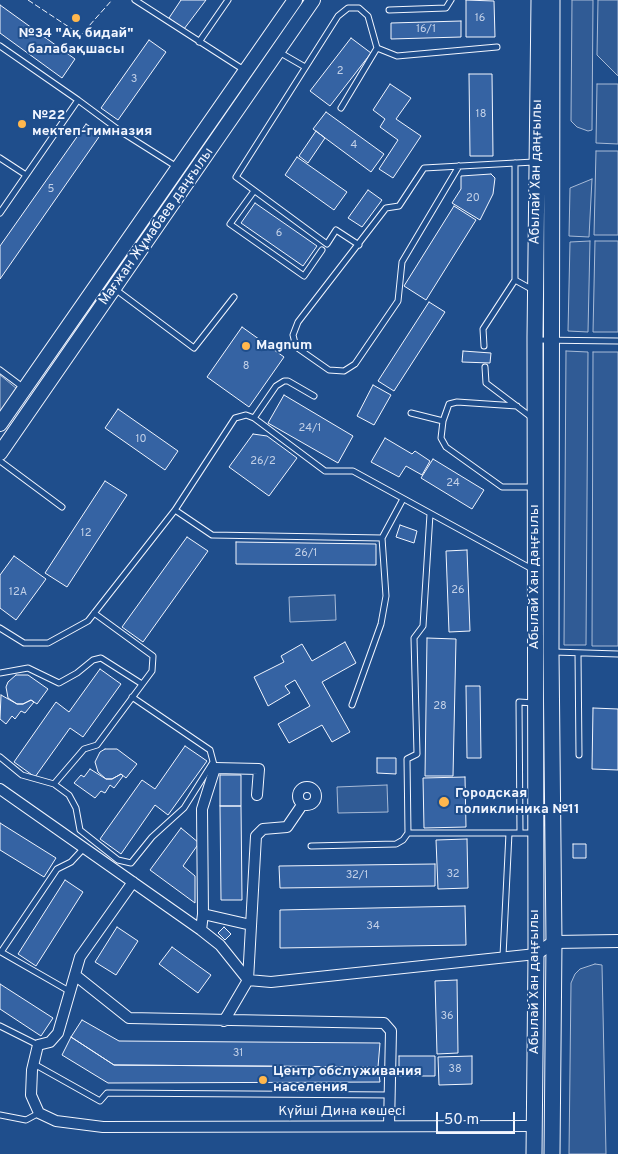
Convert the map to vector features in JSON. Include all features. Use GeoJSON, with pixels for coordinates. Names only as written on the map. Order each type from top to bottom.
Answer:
{"type":"FeatureCollection","features":[{"type":"Feature","properties":{"kind":"main road"},"geometry":{"type":"LineString","coordinates":[[279,22],[284,0]]}},
{"type":"Feature","properties":{"kind":"main road","name":"Мағжан Жұмабаев даңғылы"},"geometry":{"type":"LineString","coordinates":[[0,424],[296,0]]}},
{"type":"Feature","properties":{"kind":"main road","name":"Мағжан Жұмабаев даңғылы"},"geometry":{"type":"LineString","coordinates":[[0,453],[313,0]]}},
{"type":"Feature","properties":{"kind":"main road"},"geometry":{"type":"LineString","coordinates":[[534,0],[539,53]]}},
{"type":"Feature","properties":{"kind":"main road","name":"Абылай Хан даңғылы"},"geometry":{"type":"LineString","coordinates":[[534,1154],[536,954],[527,833],[534,703],[536,571],[535,340],[540,0]]}},
{"type":"Feature","properties":{"kind":"main road","name":"Абылай Хан даңғылы"},"geometry":{"type":"LineString","coordinates":[[552,0],[553,341],[551,652],[554,942],[552,1154]]}},
{"type":"Feature","properties":{"kind":"street"},"geometry":{"type":"LineString","coordinates":[[201,930],[203,914],[202,809],[214,765],[259,769],[257,795]]}},
{"type":"Feature","properties":{"kind":"street"},"geometry":{"type":"LineString","coordinates":[[0,789],[201,930],[220,945],[248,980],[271,982],[536,954],[554,942],[618,941]]}},
{"type":"Feature","properties":{"kind":"street"},"geometry":{"type":"LineString","coordinates":[[224,1021],[248,980],[256,836],[263,829],[287,827],[302,804]]}},
{"type":"Feature","properties":{"kind":"street"},"geometry":{"type":"LineString","coordinates":[[39,1112],[31,1095],[38,1046],[50,1042],[58,1033],[80,957],[133,882]]}},
{"type":"Feature","properties":{"kind":"street"},"geometry":{"type":"LineString","coordinates":[[203,914],[251,925]]}},
{"type":"Feature","properties":{"kind":"street"},"geometry":{"type":"LineString","coordinates":[[75,975],[130,1018],[384,1023],[390,1031],[389,1126]]}},
{"type":"Feature","properties":{"kind":"street","name":"Күйші Дина көшесі"},"geometry":{"type":"LineString","coordinates":[[39,1112],[56,1122],[103,1127],[150,1125],[534,1126]]}},
{"type":"Feature","properties":{"kind":"lane"},"geometry":{"type":"LineString","coordinates":[[135,0],[246,72]]}},
{"type":"Feature","properties":{"kind":"lane"},"geometry":{"type":"LineString","coordinates":[[199,42],[228,0]]}},
{"type":"Feature","properties":{"kind":"lane"},"geometry":{"type":"LineString","coordinates":[[389,10],[446,8],[451,0]]}},
{"type":"Feature","properties":{"kind":"lane"},"geometry":{"type":"LineString","coordinates":[[341,108],[377,48],[368,16],[359,8],[348,8],[338,16],[236,177],[327,244],[336,230],[359,245]]}},
{"type":"Feature","properties":{"kind":"lane"},"geometry":{"type":"LineString","coordinates":[[0,46],[120,131],[179,168]]}},
{"type":"Feature","properties":{"kind":"lane"},"geometry":{"type":"LineString","coordinates":[[377,48],[397,56],[497,47]]}},
{"type":"Feature","properties":{"kind":"lane"},"geometry":{"type":"LineString","coordinates":[[278,51],[305,67]]}},
{"type":"Feature","properties":{"kind":"lane"},"geometry":{"type":"LineString","coordinates":[[0,213],[78,100]]}},
{"type":"Feature","properties":{"kind":"lane"},"geometry":{"type":"LineString","coordinates":[[0,158],[26,175]]}},
{"type":"Feature","properties":{"kind":"lane"},"geometry":{"type":"LineString","coordinates":[[459,166],[402,262],[399,276],[398,301],[355,364],[344,371],[329,370],[296,347],[294,335],[298,322],[386,208],[399,206],[424,168],[459,166],[515,163],[538,162]]}},
{"type":"Feature","properties":{"kind":"lane"},"geometry":{"type":"LineString","coordinates":[[484,346],[483,329],[515,280],[515,163]]}},
{"type":"Feature","properties":{"kind":"lane"},"geometry":{"type":"LineString","coordinates":[[254,191],[230,224],[304,276],[322,250]]}},
{"type":"Feature","properties":{"kind":"lane"},"geometry":{"type":"LineString","coordinates":[[515,280],[536,291]]}},
{"type":"Feature","properties":{"kind":"lane"},"geometry":{"type":"LineString","coordinates":[[114,289],[194,348],[234,296]]}},
{"type":"Feature","properties":{"kind":"lane"},"geometry":{"type":"LineString","coordinates":[[535,340],[618,341]]}},
{"type":"Feature","properties":{"kind":"lane"},"geometry":{"type":"LineString","coordinates":[[485,367],[486,383],[535,420]]}},
{"type":"Feature","properties":{"kind":"lane"},"geometry":{"type":"LineString","coordinates":[[0,370],[24,388]]}},
{"type":"Feature","properties":{"kind":"lane"},"geometry":{"type":"LineString","coordinates":[[254,418],[276,386],[284,381],[288,381],[314,396]]}},
{"type":"Feature","properties":{"kind":"lane"},"geometry":{"type":"LineString","coordinates":[[517,406],[457,402],[449,404],[443,421],[442,438],[446,447],[502,487],[535,488]]}},
{"type":"Feature","properties":{"kind":"lane"},"geometry":{"type":"LineString","coordinates":[[411,413],[443,421]]}},
{"type":"Feature","properties":{"kind":"lane"},"geometry":{"type":"LineString","coordinates":[[0,628],[24,643],[48,644],[88,621],[175,510],[235,418],[246,415],[254,418],[325,471],[353,471],[536,571]]}},
{"type":"Feature","properties":{"kind":"lane"},"geometry":{"type":"LineString","coordinates":[[0,461],[62,507]]}},
{"type":"Feature","properties":{"kind":"lane"},"geometry":{"type":"LineString","coordinates":[[352,705],[381,624],[386,596],[382,538],[403,499]]}},
{"type":"Feature","properties":{"kind":"lane"},"geometry":{"type":"LineString","coordinates":[[175,510],[212,535],[382,538]]}},
{"type":"Feature","properties":{"kind":"lane"},"geometry":{"type":"LineString","coordinates":[[311,846],[396,844],[403,840],[408,833],[407,759],[417,754],[414,638],[422,626],[430,514]]}},
{"type":"Feature","properties":{"kind":"lane"},"geometry":{"type":"LineString","coordinates":[[54,784],[84,749],[96,745],[152,671],[153,656],[94,613]]}},
{"type":"Feature","properties":{"kind":"lane"},"geometry":{"type":"LineString","coordinates":[[551,652],[618,654]]}},
{"type":"Feature","properties":{"kind":"lane"},"geometry":{"type":"LineString","coordinates":[[578,653],[579,756]]}},
{"type":"Feature","properties":{"kind":"lane"},"geometry":{"type":"LineString","coordinates":[[0,672],[28,668],[59,683],[77,673],[93,660],[101,658],[142,684]]}},
{"type":"Feature","properties":{"kind":"lane"},"geometry":{"type":"LineString","coordinates":[[0,757],[22,775],[54,784],[69,795],[76,808],[80,830],[118,860],[131,863],[152,837],[184,808],[214,765],[210,750],[132,697]]}},
{"type":"Feature","properties":{"kind":"lane"},"geometry":{"type":"LineString","coordinates":[[408,833],[527,833]]}},
{"type":"Feature","properties":{"kind":"lane"},"geometry":{"type":"LineString","coordinates":[[503,956],[509,833]]}},
{"type":"Feature","properties":{"kind":"lane"},"geometry":{"type":"LineString","coordinates":[[69,991],[1,952],[57,869],[71,862],[84,848]]}},
{"type":"Feature","properties":{"kind":"lane"},"geometry":{"type":"LineString","coordinates":[[0,1026],[38,1046]]}},
{"type":"Feature","properties":{"kind":"lane"},"geometry":{"type":"LineString","coordinates":[[34,1064],[100,1101],[107,1093],[390,1095]]}},
{"type":"Feature","properties":{"kind":"lane"},"geometry":{"type":"LineString","coordinates":[[0,1115],[26,1120],[39,1112]]}},
{"type":"Feature","properties":{"kind":"shaded area"},"geometry":{"type":"Polygon","coordinates":[[[572,0],[593,0],[592,130],[588,131],[577,127],[571,121],[572,0]]]}},
{"type":"Feature","properties":{"kind":"shaded area"},"geometry":{"type":"Polygon","coordinates":[[[598,0],[618,0],[618,76],[597,55],[598,0]]]}},
{"type":"Feature","properties":{"kind":"shaded area"},"geometry":{"type":"Polygon","coordinates":[[[597,84],[618,84],[618,144],[596,143],[597,84]]]}},
{"type":"Feature","properties":{"kind":"shaded area"},"geometry":{"type":"Polygon","coordinates":[[[596,151],[618,151],[618,235],[594,235],[596,151]]]}},
{"type":"Feature","properties":{"kind":"shaded area"},"geometry":{"type":"Polygon","coordinates":[[[592,179],[589,237],[569,236],[570,188],[592,179]]]}},
{"type":"Feature","properties":{"kind":"shaded area"},"geometry":{"type":"Polygon","coordinates":[[[590,241],[588,332],[568,331],[570,242],[590,241]]]}},
{"type":"Feature","properties":{"kind":"shaded area"},"geometry":{"type":"Polygon","coordinates":[[[595,241],[618,241],[618,332],[593,332],[595,241]]]}},
{"type":"Feature","properties":{"kind":"shaded area"},"geometry":{"type":"Polygon","coordinates":[[[566,351],[588,352],[586,645],[564,645],[566,351]]]}},
{"type":"Feature","properties":{"kind":"shaded area"},"geometry":{"type":"Polygon","coordinates":[[[593,352],[618,352],[618,646],[592,646],[593,352]]]}},
{"type":"Feature","properties":{"kind":"shaded area"},"geometry":{"type":"Polygon","coordinates":[[[0,375],[17,389],[0,413],[0,375]]]}},
{"type":"Feature","properties":{"kind":"shaded area"},"geometry":{"type":"Polygon","coordinates":[[[335,595],[336,620],[290,622],[289,597],[335,595]]]}},
{"type":"Feature","properties":{"kind":"shaded area"},"geometry":{"type":"Polygon","coordinates":[[[387,785],[388,812],[338,813],[337,787],[387,785]]]}},
{"type":"Feature","properties":{"kind":"shaded area"},"geometry":{"type":"Polygon","coordinates":[[[595,964],[602,965],[606,1154],[569,1154],[571,983],[575,974],[580,969],[595,964]]]}},
{"type":"Feature","properties":{"kind":"building"},"geometry":{"type":"Polygon","coordinates":[[[181,0],[206,0],[184,29],[169,18],[181,0]]]}},
{"type":"Feature","properties":{"kind":"building"},"geometry":{"type":"Polygon","coordinates":[[[466,0],[494,1],[495,37],[466,37],[466,0]]]}},
{"type":"Feature","properties":{"kind":"building"},"geometry":{"type":"Polygon","coordinates":[[[0,5],[75,59],[62,78],[0,33],[0,5]]]}},
{"type":"Feature","properties":{"kind":"building"},"geometry":{"type":"Polygon","coordinates":[[[461,21],[461,37],[391,39],[391,23],[461,21]]]}},
{"type":"Feature","properties":{"kind":"building"},"geometry":{"type":"Polygon","coordinates":[[[351,38],[371,53],[330,106],[310,91],[351,38]]]}},
{"type":"Feature","properties":{"kind":"building"},"geometry":{"type":"Polygon","coordinates":[[[149,40],[166,52],[118,120],[101,108],[149,40]]]}},
{"type":"Feature","properties":{"kind":"building"},"geometry":{"type":"Polygon","coordinates":[[[469,74],[492,74],[493,156],[470,156],[469,74]]]}},
{"type":"Feature","properties":{"kind":"building"},"geometry":{"type":"Polygon","coordinates":[[[390,84],[411,98],[396,119],[421,136],[393,178],[379,169],[398,140],[380,127],[385,119],[373,110],[390,84]]]}},
{"type":"Feature","properties":{"kind":"building"},"geometry":{"type":"Polygon","coordinates":[[[326,112],[384,154],[371,172],[313,129],[326,112]]]}},
{"type":"Feature","properties":{"kind":"building"},"geometry":{"type":"Polygon","coordinates":[[[86,124],[101,134],[0,279],[0,246],[86,124]]]}},
{"type":"Feature","properties":{"kind":"building"},"geometry":{"type":"Polygon","coordinates":[[[316,131],[325,138],[308,163],[299,156],[316,131]]]}},
{"type":"Feature","properties":{"kind":"building"},"geometry":{"type":"Polygon","coordinates":[[[297,157],[347,192],[334,210],[285,175],[297,157]]]}},
{"type":"Feature","properties":{"kind":"building"},"geometry":{"type":"Polygon","coordinates":[[[491,174],[495,178],[493,194],[480,220],[452,203],[461,189],[461,176],[491,174]]]}},
{"type":"Feature","properties":{"kind":"building"},"geometry":{"type":"Polygon","coordinates":[[[368,190],[382,200],[362,227],[348,218],[368,190]]]}},
{"type":"Feature","properties":{"kind":"building"},"geometry":{"type":"Polygon","coordinates":[[[255,203],[317,246],[303,266],[241,223],[255,203]]]}},
{"type":"Feature","properties":{"kind":"building"},"geometry":{"type":"Polygon","coordinates":[[[454,206],[476,220],[426,300],[404,286],[454,206]]]}},
{"type":"Feature","properties":{"kind":"building"},"geometry":{"type":"Polygon","coordinates":[[[429,302],[445,312],[394,391],[378,381],[429,302]]]}},
{"type":"Feature","properties":{"kind":"building"},"geometry":{"type":"Polygon","coordinates":[[[242,327],[284,357],[249,407],[207,377],[242,327]]]}},
{"type":"Feature","properties":{"kind":"building"},"geometry":{"type":"Polygon","coordinates":[[[463,351],[491,353],[490,363],[462,362],[463,351]]]}},
{"type":"Feature","properties":{"kind":"building"},"geometry":{"type":"Polygon","coordinates":[[[373,385],[391,395],[374,425],[357,416],[373,385]]]}},
{"type":"Feature","properties":{"kind":"building"},"geometry":{"type":"Polygon","coordinates":[[[284,395],[353,436],[338,463],[268,423],[284,395]]]}},
{"type":"Feature","properties":{"kind":"building"},"geometry":{"type":"Polygon","coordinates":[[[118,409],[178,451],[165,470],[105,428],[118,409]]]}},
{"type":"Feature","properties":{"kind":"building"},"geometry":{"type":"Polygon","coordinates":[[[253,434],[267,436],[297,458],[269,496],[229,467],[253,434]]]}},
{"type":"Feature","properties":{"kind":"building"},"geometry":{"type":"Polygon","coordinates":[[[385,438],[412,454],[415,451],[430,461],[422,475],[406,466],[399,477],[371,462],[385,438]]]}},
{"type":"Feature","properties":{"kind":"building"},"geometry":{"type":"Polygon","coordinates":[[[433,459],[484,490],[472,509],[421,478],[433,459]]]}},
{"type":"Feature","properties":{"kind":"building"},"geometry":{"type":"Polygon","coordinates":[[[105,481],[127,495],[67,587],[45,573],[105,481]]]}},
{"type":"Feature","properties":{"kind":"building"},"geometry":{"type":"Polygon","coordinates":[[[400,525],[417,531],[414,543],[396,537],[400,525]]]}},
{"type":"Feature","properties":{"kind":"building"},"geometry":{"type":"Polygon","coordinates":[[[187,537],[208,551],[143,642],[122,627],[187,537]]]}},
{"type":"Feature","properties":{"kind":"building"},"geometry":{"type":"Polygon","coordinates":[[[236,542],[376,544],[376,565],[236,564],[236,542]]]}},
{"type":"Feature","properties":{"kind":"building"},"geometry":{"type":"Polygon","coordinates":[[[467,550],[470,631],[449,632],[446,551],[467,550]]]}},
{"type":"Feature","properties":{"kind":"building"},"geometry":{"type":"Polygon","coordinates":[[[14,556],[46,579],[16,620],[0,608],[0,575],[14,556]]]}},
{"type":"Feature","properties":{"kind":"building"},"geometry":{"type":"Polygon","coordinates":[[[427,638],[456,639],[453,776],[425,776],[427,638]]]}},
{"type":"Feature","properties":{"kind":"building"},"geometry":{"type":"Polygon","coordinates":[[[345,642],[356,663],[322,682],[350,732],[332,742],[322,725],[289,743],[278,724],[310,706],[295,680],[285,686],[290,693],[268,706],[254,677],[284,662],[281,656],[302,644],[312,661],[345,642]]]}},
{"type":"Feature","properties":{"kind":"building"},"geometry":{"type":"Polygon","coordinates":[[[100,669],[121,684],[83,737],[70,728],[35,777],[14,762],[56,702],[69,712],[100,669]]]}},
{"type":"Feature","properties":{"kind":"building"},"geometry":{"type":"Polygon","coordinates":[[[16,675],[28,675],[48,689],[37,704],[31,700],[23,704],[17,704],[8,698],[6,687],[8,682],[16,675]]]}},
{"type":"Feature","properties":{"kind":"building"},"geometry":{"type":"Polygon","coordinates":[[[466,686],[480,686],[481,758],[467,758],[466,686]]]}},
{"type":"Feature","properties":{"kind":"building"},"geometry":{"type":"Polygon","coordinates":[[[1,695],[17,704],[23,704],[31,700],[34,702],[25,713],[21,711],[15,719],[12,716],[6,724],[0,719],[1,695]]]}},
{"type":"Feature","properties":{"kind":"building"},"geometry":{"type":"Polygon","coordinates":[[[593,708],[618,709],[618,770],[592,769],[593,708]]]}},
{"type":"Feature","properties":{"kind":"building"},"geometry":{"type":"Polygon","coordinates":[[[185,746],[207,761],[168,815],[155,805],[121,854],[100,839],[142,780],[155,789],[185,746]]]}},
{"type":"Feature","properties":{"kind":"building"},"geometry":{"type":"Polygon","coordinates":[[[105,749],[117,749],[137,764],[126,778],[121,774],[112,779],[106,779],[98,772],[95,762],[100,752],[105,749]]]}},
{"type":"Feature","properties":{"kind":"building"},"geometry":{"type":"Polygon","coordinates":[[[377,758],[396,758],[396,774],[377,773],[377,758]]]}},
{"type":"Feature","properties":{"kind":"building"},"geometry":{"type":"Polygon","coordinates":[[[90,769],[106,779],[112,779],[121,774],[123,776],[114,788],[110,785],[105,793],[101,791],[95,798],[74,783],[81,775],[84,777],[90,769]]]}},
{"type":"Feature","properties":{"kind":"building"},"geometry":{"type":"Polygon","coordinates":[[[220,775],[241,775],[241,806],[220,806],[220,775]]]}},
{"type":"Feature","properties":{"kind":"building","name":"Городская поликлиника №11"},"geometry":{"type":"Polygon","coordinates":[[[465,777],[466,827],[424,828],[423,778],[465,777]]]}},
{"type":"Feature","properties":{"kind":"building"},"geometry":{"type":"Polygon","coordinates":[[[220,806],[241,806],[242,900],[221,900],[220,806]]]}},
{"type":"Feature","properties":{"kind":"building"},"geometry":{"type":"Polygon","coordinates":[[[0,823],[56,858],[44,877],[0,850],[0,823]]]}},
{"type":"Feature","properties":{"kind":"building"},"geometry":{"type":"Polygon","coordinates":[[[181,828],[199,843],[183,866],[195,876],[195,903],[150,870],[181,828]]]}},
{"type":"Feature","properties":{"kind":"building"},"geometry":{"type":"Polygon","coordinates":[[[467,839],[468,888],[438,889],[436,840],[467,839]]]}},
{"type":"Feature","properties":{"kind":"building"},"geometry":{"type":"Polygon","coordinates":[[[573,844],[586,844],[586,858],[573,858],[573,844]]]}},
{"type":"Feature","properties":{"kind":"building"},"geometry":{"type":"Polygon","coordinates":[[[435,864],[435,886],[280,888],[279,866],[435,864]]]}},
{"type":"Feature","properties":{"kind":"building"},"geometry":{"type":"Polygon","coordinates":[[[65,880],[83,892],[36,966],[18,954],[65,880]]]}},
{"type":"Feature","properties":{"kind":"building"},"geometry":{"type":"Polygon","coordinates":[[[465,906],[466,945],[280,948],[280,910],[465,906]]]}},
{"type":"Feature","properties":{"kind":"building"},"geometry":{"type":"Polygon","coordinates":[[[117,927],[138,941],[116,975],[95,962],[117,927]]]}},
{"type":"Feature","properties":{"kind":"building"},"geometry":{"type":"Polygon","coordinates":[[[224,927],[231,934],[225,940],[218,933],[224,927]]]}},
{"type":"Feature","properties":{"kind":"building"},"geometry":{"type":"Polygon","coordinates":[[[172,947],[211,975],[198,993],[159,964],[172,947]]]}},
{"type":"Feature","properties":{"kind":"building"},"geometry":{"type":"Polygon","coordinates":[[[457,980],[458,1053],[437,1054],[435,981],[457,980]]]}},
{"type":"Feature","properties":{"kind":"building"},"geometry":{"type":"Polygon","coordinates":[[[0,984],[53,1018],[41,1036],[0,1009],[0,984]]]}},
{"type":"Feature","properties":{"kind":"building"},"geometry":{"type":"Polygon","coordinates":[[[82,1020],[119,1041],[380,1043],[378,1067],[114,1065],[71,1037],[82,1020]]]}},
{"type":"Feature","properties":{"kind":"building"},"geometry":{"type":"Polygon","coordinates":[[[71,1037],[114,1065],[378,1067],[380,1082],[108,1083],[62,1055],[71,1037]]]}},
{"type":"Feature","properties":{"kind":"building"},"geometry":{"type":"Polygon","coordinates":[[[399,1056],[435,1056],[435,1076],[399,1076],[399,1056]]]}},
{"type":"Feature","properties":{"kind":"building"},"geometry":{"type":"Polygon","coordinates":[[[472,1056],[472,1084],[439,1085],[438,1057],[472,1056]]]}},
{"type":"Feature","properties":{"kind":"fence"},"geometry":{"type":"LineString","coordinates":[[28,0],[81,35],[112,0]]}},
{"type":"Feature","properties":{"kind":"place","name":"№34 \"Ақ бидай\" балабақшасы"},"geometry":{"type":"Point","coordinates":[76,18]}},
{"type":"Feature","properties":{"kind":"place","name":"№22 мектеп-гимназия"},"geometry":{"type":"Point","coordinates":[22,124]}},
{"type":"Feature","properties":{"kind":"place","name":"Magnum"},"geometry":{"type":"Point","coordinates":[246,346]}},
{"type":"Feature","properties":{"kind":"place","name":"Городская поликлиника №11"},"geometry":{"type":"Point","coordinates":[444,802]}},
{"type":"Feature","properties":{"kind":"place","name":"Центр обслуживания населения"},"geometry":{"type":"Point","coordinates":[263,1080]}}]}
